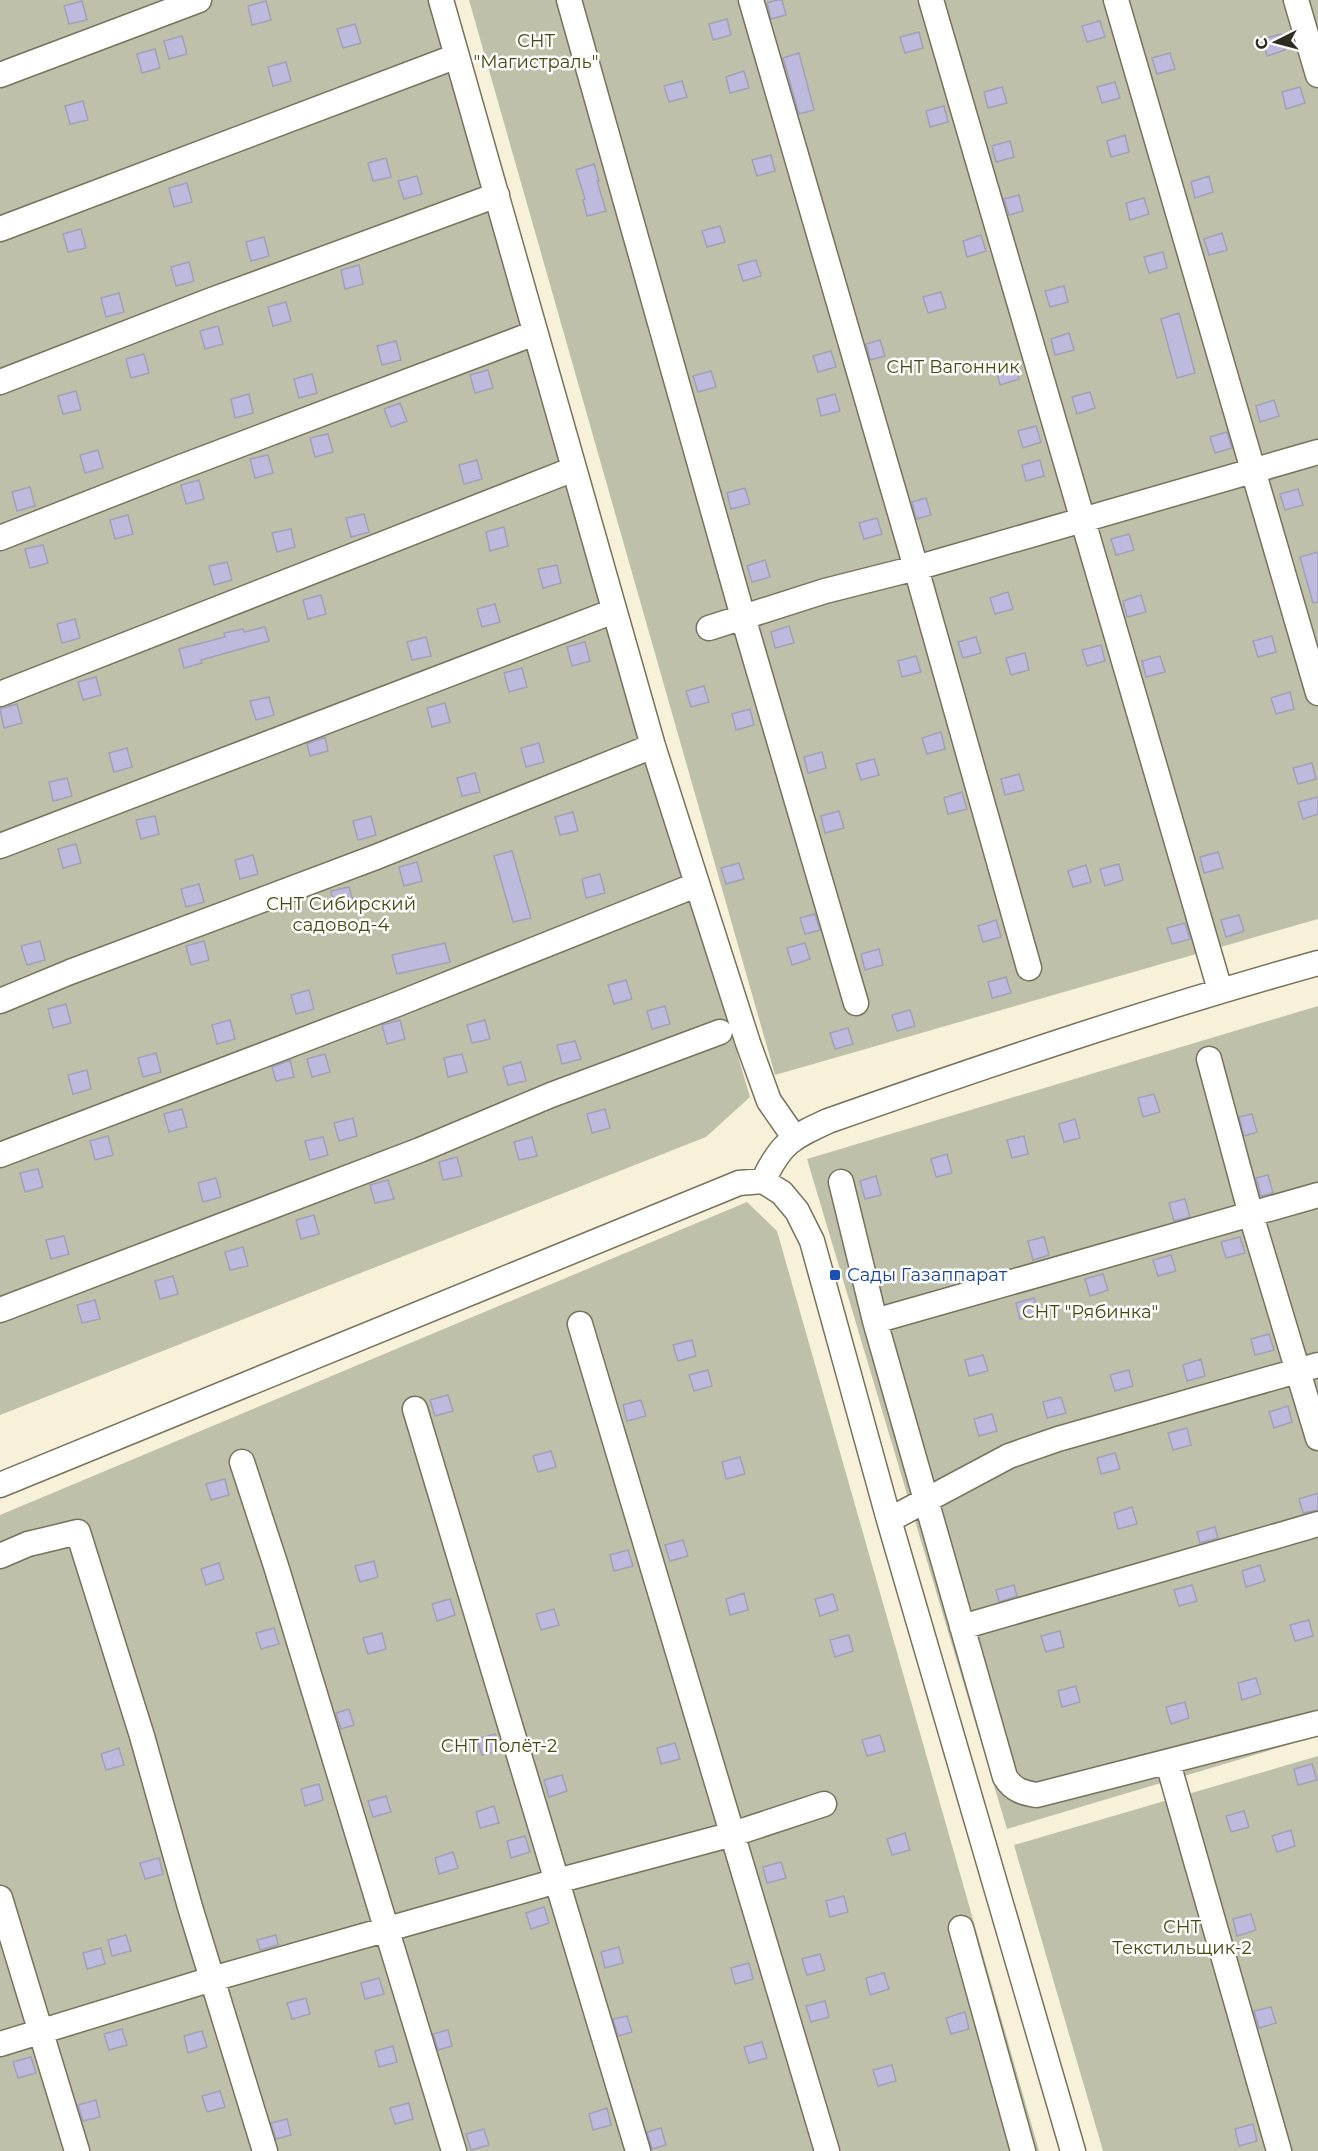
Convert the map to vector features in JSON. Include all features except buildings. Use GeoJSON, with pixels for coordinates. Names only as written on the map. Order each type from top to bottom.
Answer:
{"type":"FeatureCollection","features":[{"type":"Feature","properties":{"kind":"street"},"geometry":{"type":"LineString","coordinates":[[0,75],[199,0]]}},
{"type":"Feature","properties":{"kind":"street"},"geometry":{"type":"LineString","coordinates":[[441,0],[652,747],[769,1101],[794,1137]]}},
{"type":"Feature","properties":{"kind":"street"},"geometry":{"type":"LineString","coordinates":[[569,0],[743,617],[856,1003]]}},
{"type":"Feature","properties":{"kind":"street"},"geometry":{"type":"LineString","coordinates":[[751,0],[916,568],[1029,968]]}},
{"type":"Feature","properties":{"kind":"street"},"geometry":{"type":"LineString","coordinates":[[932,0],[1220,990]]}},
{"type":"Feature","properties":{"kind":"street"},"geometry":{"type":"LineString","coordinates":[[1116,0],[1318,693]]}},
{"type":"Feature","properties":{"kind":"street"},"geometry":{"type":"LineString","coordinates":[[1296,0],[1318,75]]}},
{"type":"Feature","properties":{"kind":"street"},"geometry":{"type":"LineString","coordinates":[[0,229],[98,194],[284,120],[457,56]]}},
{"type":"Feature","properties":{"kind":"street"},"geometry":{"type":"LineString","coordinates":[[0,382],[209,301],[497,195]]}},
{"type":"Feature","properties":{"kind":"street"},"geometry":{"type":"LineString","coordinates":[[0,538],[535,333]]}},
{"type":"Feature","properties":{"kind":"street"},"geometry":{"type":"LineString","coordinates":[[709,628],[825,591],[916,568],[1318,452]]}},
{"type":"Feature","properties":{"kind":"street"},"geometry":{"type":"LineString","coordinates":[[0,694],[574,469]]}},
{"type":"Feature","properties":{"kind":"street"},"geometry":{"type":"LineString","coordinates":[[0,846],[342,713],[614,611]]}},
{"type":"Feature","properties":{"kind":"street"},"geometry":{"type":"LineString","coordinates":[[0,1001],[70,972],[376,857],[652,747]]}},
{"type":"Feature","properties":{"kind":"street"},"geometry":{"type":"LineString","coordinates":[[0,1155],[395,1005],[696,885]]}},
{"type":"Feature","properties":{"kind":"street"},"geometry":{"type":"LineString","coordinates":[[763,1181],[774,1157],[794,1137],[828,1121],[1052,1043],[1220,990],[1318,963]]}},
{"type":"Feature","properties":{"kind":"street"},"geometry":{"type":"LineString","coordinates":[[0,1310],[420,1150],[552,1095],[720,1032]]}},
{"type":"Feature","properties":{"kind":"street"},"geometry":{"type":"LineString","coordinates":[[1209,1059],[1251,1215],[1308,1368],[1318,1438]]}},
{"type":"Feature","properties":{"kind":"street"},"geometry":{"type":"LineString","coordinates":[[0,1485],[739,1183],[763,1181],[782,1193],[797,1211],[812,1241],[889,1520],[1073,2151]]}},
{"type":"Feature","properties":{"kind":"street"},"geometry":{"type":"LineString","coordinates":[[840,1182],[875,1321],[1005,1777],[1010,1785],[1024,1793],[1037,1795],[1318,1723]]}},
{"type":"Feature","properties":{"kind":"street"},"geometry":{"type":"LineString","coordinates":[[875,1321],[1318,1194]]}},
{"type":"Feature","properties":{"kind":"street"},"geometry":{"type":"LineString","coordinates":[[580,1324],[827,2151]]}},
{"type":"Feature","properties":{"kind":"street"},"geometry":{"type":"LineString","coordinates":[[889,1520],[927,1502],[1009,1456],[1058,1439],[1308,1368]]}},
{"type":"Feature","properties":{"kind":"street"},"geometry":{"type":"LineString","coordinates":[[415,1409],[638,2151]]}},
{"type":"Feature","properties":{"kind":"street"},"geometry":{"type":"LineString","coordinates":[[242,1462],[276,1566],[453,2151]]}},
{"type":"Feature","properties":{"kind":"street"},"geometry":{"type":"LineString","coordinates":[[962,1627],[1318,1524]]}},
{"type":"Feature","properties":{"kind":"street"},"geometry":{"type":"LineString","coordinates":[[0,1556],[28,1545],[78,1532],[142,1736],[212,1979],[265,2151]]}},
{"type":"Feature","properties":{"kind":"street"},"geometry":{"type":"LineString","coordinates":[[1168,1763],[1279,2151]]}},
{"type":"Feature","properties":{"kind":"street"},"geometry":{"type":"LineString","coordinates":[[0,2044],[212,1979],[557,1881],[733,1834],[824,1804]]}},
{"type":"Feature","properties":{"kind":"street"},"geometry":{"type":"LineString","coordinates":[[0,1898],[77,2151]]}},
{"type":"Feature","properties":{"kind":"street"},"geometry":{"type":"LineString","coordinates":[[961,1928],[1023,2151]]}},
{"type":"Feature","properties":{"kind":"green space","name":"СНТ Сибирский садовод-4"},"geometry":{"type":"Polygon","coordinates":[[[0,0],[429,0],[750,1097],[706,1137],[0,1415],[0,0]]]}},
{"type":"Feature","properties":{"kind":"green space","name":"СНТ Вагонник"},"geometry":{"type":"Polygon","coordinates":[[[469,0],[1318,0],[1318,919],[775,1075],[469,0]]]}},
{"type":"Feature","properties":{"kind":"green space","name":"СНТ \"Рябинка\""},"geometry":{"type":"Polygon","coordinates":[[[1318,1006],[1318,1736],[1007,1829],[807,1159],[1318,1006]]]}},
{"type":"Feature","properties":{"kind":"green space","name":"СНТ Полёт-2"},"geometry":{"type":"Polygon","coordinates":[[[747,1202],[777,1231],[1039,2151],[0,2151],[0,1515],[747,1202]]]}},
{"type":"Feature","properties":{"kind":"green space","name":"СНТ Текстильщик-2"},"geometry":{"type":"Polygon","coordinates":[[[1318,1756],[1318,2151],[1103,2151],[1014,1845],[1318,1756]]]}},
{"type":"Feature","properties":{"kind":"place","name":"Сады Газаппарат"},"geometry":{"type":"Point","coordinates":[835,1275]}},
{"type":"Feature","properties":{"kind":"park label","name":"СНТ \"Магистраль\""},"geometry":{"type":"Point","coordinates":[536,51]}}]}
